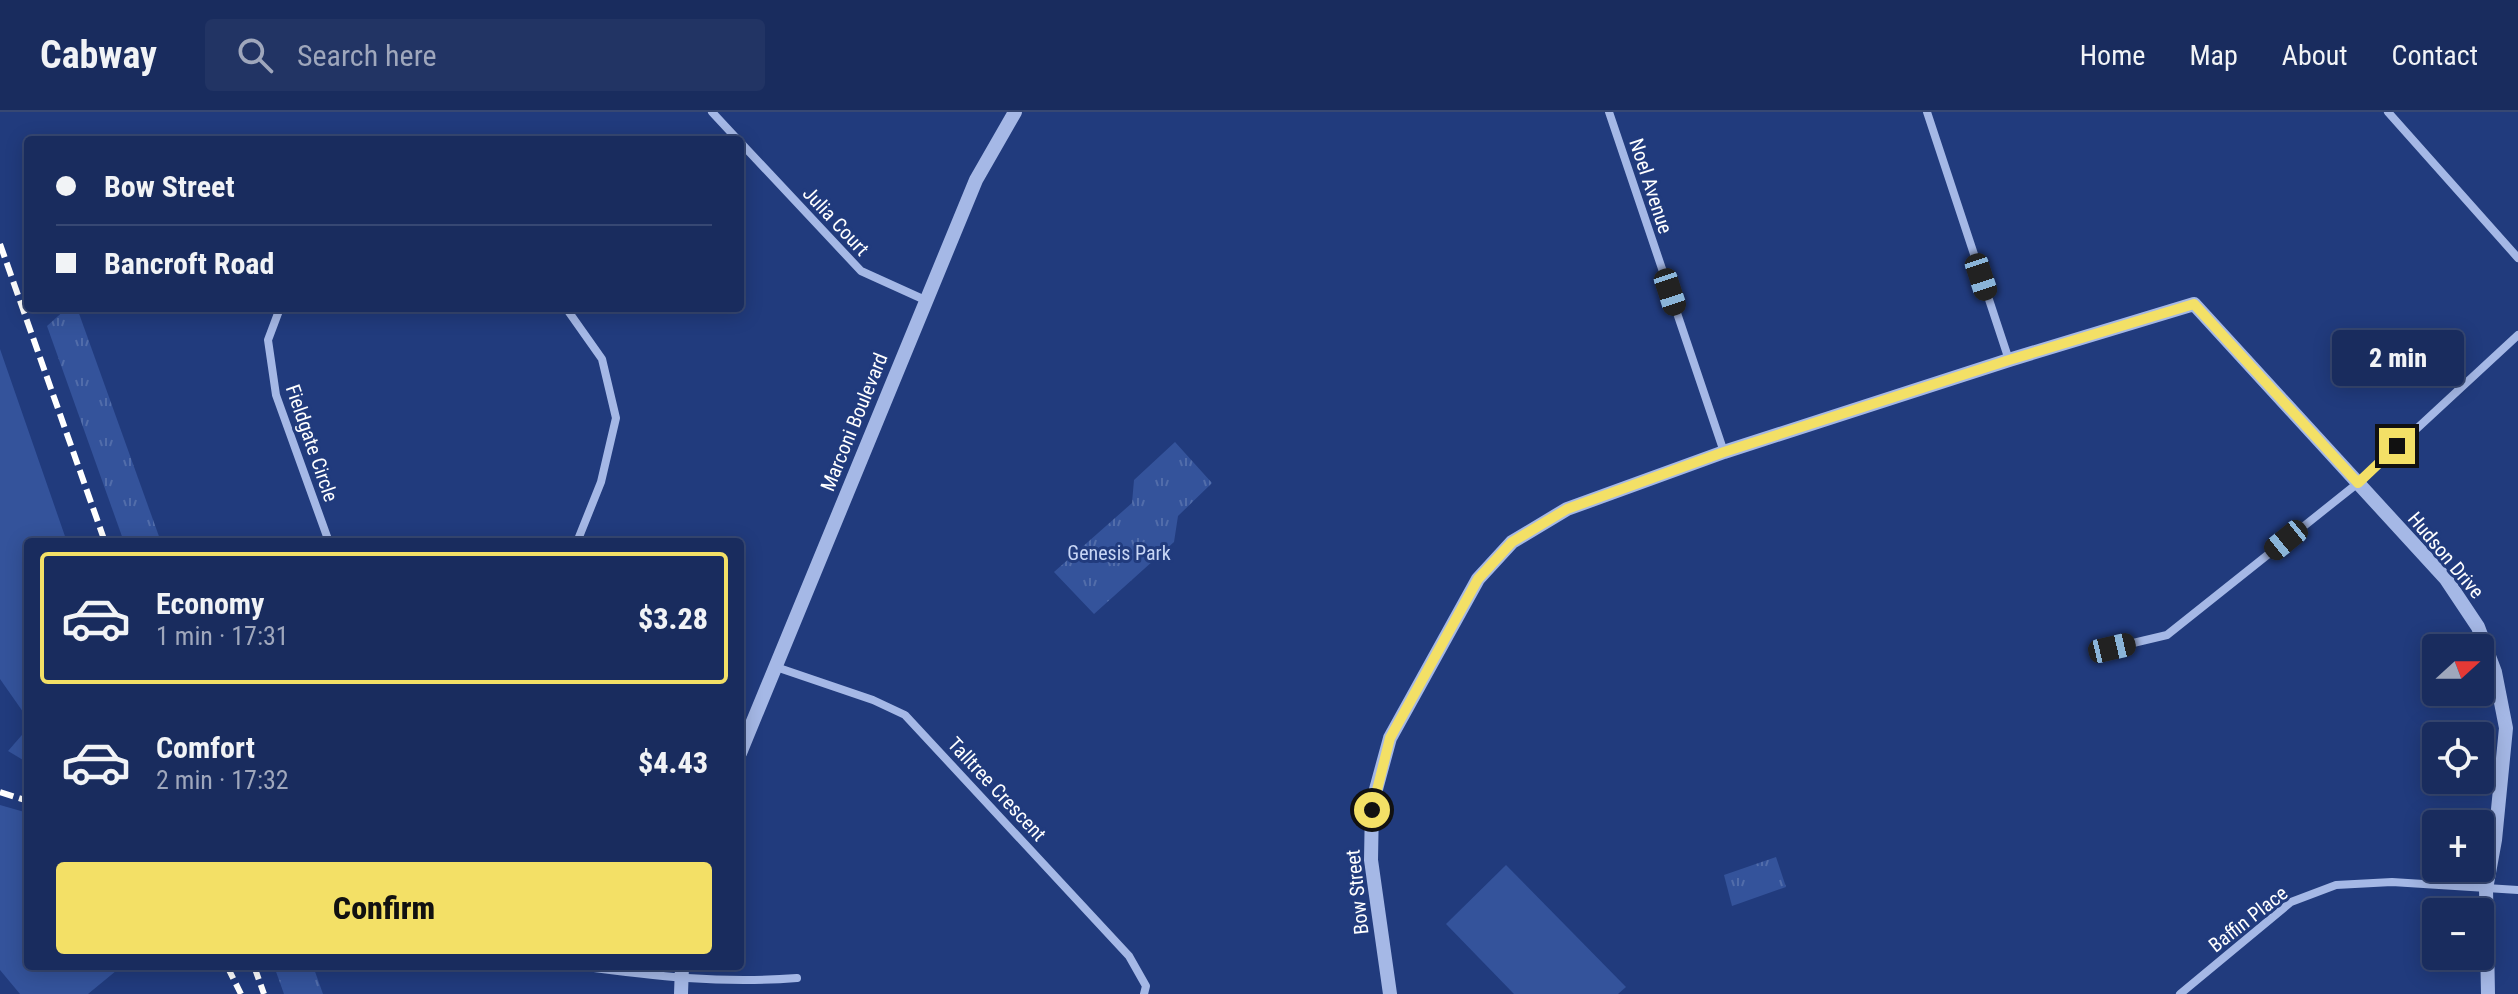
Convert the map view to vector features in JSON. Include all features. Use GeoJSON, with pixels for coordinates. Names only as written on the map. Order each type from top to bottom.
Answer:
{"type":"FeatureCollection","features":[{"type":"Feature","properties":{"kind":"street","name":"Julia Court"},"geometry":{"type":"LineString","coordinates":[[712,112],[734,136]]}},
{"type":"Feature","properties":{"kind":"street","name":"Marconi Boulevard"},"geometry":{"type":"LineString","coordinates":[[744,743],[976,180],[1015,112]]}},
{"type":"Feature","properties":{"kind":"street","name":"Noel Avenue"},"geometry":{"type":"LineString","coordinates":[[1609,112],[1724,452]]}},
{"type":"Feature","properties":{"kind":"street"},"geometry":{"type":"LineString","coordinates":[[1927,112],[2009,360]]}},
{"type":"Feature","properties":{"kind":"street"},"geometry":{"type":"LineString","coordinates":[[2388,112],[2518,258]]}},
{"type":"Feature","properties":{"kind":"street","name":"Julia Court"},"geometry":{"type":"LineString","coordinates":[[744,146],[861,271],[925,300]]}},
{"type":"Feature","properties":{"kind":"street","name":"Bow Street"},"geometry":{"type":"LineString","coordinates":[[1390,994],[1371,860],[1372,804],[1390,738],[1478,579],[1512,542],[1567,509],[1724,452],[2194,304],[2358,483]]}},
{"type":"Feature","properties":{"kind":"street","name":"Fieldgate Circle"},"geometry":{"type":"LineString","coordinates":[[278,312],[268,340],[276,395],[328,538]]}},
{"type":"Feature","properties":{"kind":"street"},"geometry":{"type":"LineString","coordinates":[[569,312],[602,359],[616,418],[601,482],[579,538]]}},
{"type":"Feature","properties":{"kind":"street"},"geometry":{"type":"LineString","coordinates":[[2112,648],[2167,635],[2358,483],[2518,335]]}},
{"type":"Feature","properties":{"kind":"street","name":"Hudson Drive"},"geometry":{"type":"LineString","coordinates":[[2358,483],[2446,579],[2478,627],[2495,672],[2506,728],[2495,840],[2486,889],[2488,994]]}},
{"type":"Feature","properties":{"kind":"street","name":"Talltree Crescent"},"geometry":{"type":"LineString","coordinates":[[776,667],[873,700],[905,715],[1129,956],[1146,986],[1144,994]]}},
{"type":"Feature","properties":{"kind":"street","name":"Baffin Place"},"geometry":{"type":"LineString","coordinates":[[2180,994],[2291,902],[2336,885],[2392,882],[2518,890]]}},
{"type":"Feature","properties":{"kind":"street"},"geometry":{"type":"LineString","coordinates":[[608,970],[681,980],[748,982],[797,978]]}},
{"type":"Feature","properties":{"kind":"green space"},"geometry":{"type":"Polygon","coordinates":[[[63,312],[78,312],[160,538],[123,538],[47,326],[63,312]]]}},
{"type":"Feature","properties":{"kind":"green space"},"geometry":{"type":"Polygon","coordinates":[[[0,349],[66,538],[24,538],[24,713],[0,679],[0,349]]]}},
{"type":"Feature","properties":{"kind":"green space","name":"Genesis Park"},"geometry":{"type":"Polygon","coordinates":[[[1175,442],[1212,483],[1178,516],[1174,542],[1094,614],[1054,572],[1132,503],[1134,480],[1175,442]]]}},
{"type":"Feature","properties":{"kind":"green space"},"geometry":{"type":"Polygon","coordinates":[[[24,733],[24,761],[8,751],[24,733]]]}},
{"type":"Feature","properties":{"kind":"green space"},"geometry":{"type":"Polygon","coordinates":[[[0,805],[24,812],[24,970],[117,970],[88,994],[20,994],[0,970],[0,805]]]}},
{"type":"Feature","properties":{"kind":"green space"},"geometry":{"type":"Polygon","coordinates":[[[1776,857],[1786,887],[1732,906],[1724,875],[1776,857]]]}},
{"type":"Feature","properties":{"kind":"green space"},"geometry":{"type":"Polygon","coordinates":[[[1506,865],[1626,987],[1618,994],[1514,994],[1446,924],[1506,865]]]}},
{"type":"Feature","properties":{"kind":"green space"},"geometry":{"type":"Polygon","coordinates":[[[275,970],[314,970],[323,994],[284,994],[275,970]]]}},
{"type":"Feature","properties":{"kind":"railway"},"geometry":{"type":"LineString","coordinates":[[0,244],[104,538]]}},
{"type":"Feature","properties":{"kind":"railway"},"geometry":{"type":"LineString","coordinates":[[0,792],[24,800]]}},
{"type":"Feature","properties":{"kind":"railway"},"geometry":{"type":"LineString","coordinates":[[229,970],[241,994]]}},
{"type":"Feature","properties":{"kind":"railway"},"geometry":{"type":"LineString","coordinates":[[255,970],[264,994]]}},
{"type":"Feature","properties":{"kind":"route"},"geometry":{"type":"LineString","coordinates":[[1372,810],[1390,738],[1478,579],[1512,542],[1567,509],[1724,452],[2194,304],[2358,483],[2397,446]]}}]}
